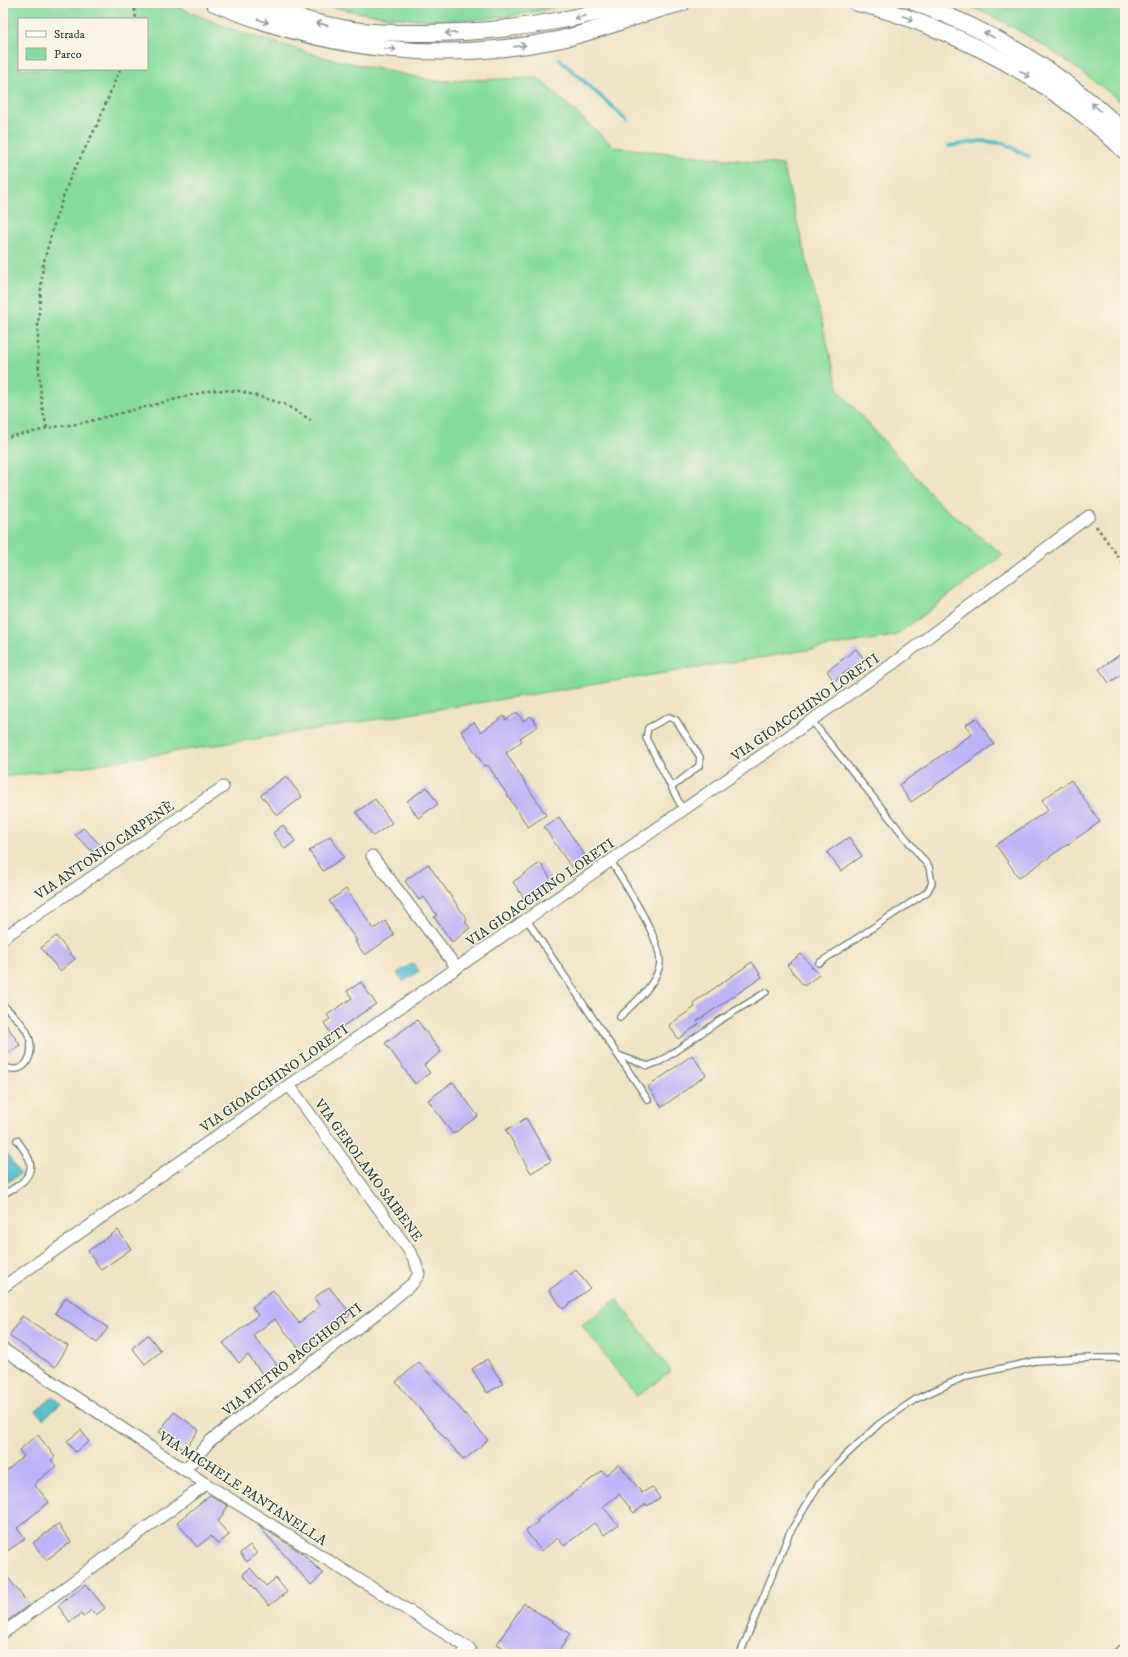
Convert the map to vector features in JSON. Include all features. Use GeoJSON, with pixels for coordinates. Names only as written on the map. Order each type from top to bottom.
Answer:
{"type":"FeatureCollection","features":[{"type":"Feature","properties":{"kind":"street"},"geometry":{"type":"LineString","coordinates":[[214,3],[312,37],[374,48],[435,52],[492,50],[557,40],[682,3]]}},
{"type":"Feature","properties":{"kind":"street"},"geometry":{"type":"LineString","coordinates":[[255,3],[294,17],[343,29],[374,32],[428,33],[491,31],[539,25],[584,16],[631,3]]}},
{"type":"Feature","properties":{"kind":"street"},"geometry":{"type":"LineString","coordinates":[[857,3],[914,20],[969,43],[1007,62],[1072,105],[1125,151]]}},
{"type":"Feature","properties":{"kind":"street"},"geometry":{"type":"LineString","coordinates":[[916,3],[974,28],[1036,61],[1079,92],[1125,133]]}},
{"type":"Feature","properties":{"kind":"street","name":"VIA GIOACCHINO LORETI"},"geometry":{"type":"LineString","coordinates":[[3,1287],[289,1085],[684,811],[891,665],[1089,516]]}},
{"type":"Feature","properties":{"kind":"street","name":"VIA ANTONIO CARPENÈ"},"geometry":{"type":"LineString","coordinates":[[3,938],[223,787]]}},
{"type":"Feature","properties":{"kind":"street"},"geometry":{"type":"LineString","coordinates":[[372,856],[457,968]]}},
{"type":"Feature","properties":{"kind":"street","name":"VIA GEROLAMO SAIBENE"},"geometry":{"type":"LineString","coordinates":[[289,1085],[408,1249],[415,1261],[419,1274]]}},
{"type":"Feature","properties":{"kind":"street","name":"VIA PIETRO PACCHIOTTI"},"geometry":{"type":"LineString","coordinates":[[185,1470],[210,1441],[377,1313],[413,1283],[419,1274]]}},
{"type":"Feature","properties":{"kind":"street","name":"VIA MICHELE PANTANELLA"},"geometry":{"type":"LineString","coordinates":[[3,1349],[206,1484],[466,1652]]}},
{"type":"Feature","properties":{"kind":"street"},"geometry":{"type":"LineString","coordinates":[[3,1633],[206,1484]]}},
{"type":"Feature","properties":{"kind":"lane"},"geometry":{"type":"LineString","coordinates":[[672,788],[699,766],[700,757],[676,720],[669,717],[648,728],[646,738],[672,788],[684,811]]}},
{"type":"Feature","properties":{"kind":"lane"},"geometry":{"type":"LineString","coordinates":[[812,721],[929,867],[932,884],[927,892],[819,963]]}},
{"type":"Feature","properties":{"kind":"lane"},"geometry":{"type":"LineString","coordinates":[[611,861],[649,926],[657,944],[660,966],[649,989],[620,1017]]}},
{"type":"Feature","properties":{"kind":"lane"},"geometry":{"type":"LineString","coordinates":[[527,920],[648,1100]]}},
{"type":"Feature","properties":{"kind":"lane"},"geometry":{"type":"LineString","coordinates":[[617,1054],[648,1066],[661,1061],[719,1021],[766,992]]}},
{"type":"Feature","properties":{"kind":"lane"},"geometry":{"type":"LineString","coordinates":[[3,1005],[25,1029],[30,1041],[30,1049],[28,1061],[21,1068],[13,1070],[3,1066]]}},
{"type":"Feature","properties":{"kind":"lane"},"geometry":{"type":"LineString","coordinates":[[3,1194],[26,1178],[31,1169],[30,1160],[17,1140]]}},
{"type":"Feature","properties":{"kind":"lane"},"geometry":{"type":"LineString","coordinates":[[740,1654],[789,1534],[819,1484],[845,1456],[879,1424],[916,1399],[966,1376],[1035,1361],[1125,1358]]}},
{"type":"Feature","properties":{"kind":"lane"},"geometry":{"type":"LineString","coordinates":[[1114,1654],[1125,1646]]}},
{"type":"Feature","properties":{"kind":"path"},"geometry":{"type":"LineString","coordinates":[[134,3],[136,18]]}},
{"type":"Feature","properties":{"kind":"path"},"geometry":{"type":"LineString","coordinates":[[47,428],[42,407],[38,359],[38,324],[43,265],[56,217],[70,178],[97,125],[120,70]]}},
{"type":"Feature","properties":{"kind":"path"},"geometry":{"type":"LineString","coordinates":[[3,438],[47,428],[78,424],[212,390],[240,392],[284,404],[311,420]]}},
{"type":"Feature","properties":{"kind":"path"},"geometry":{"type":"LineString","coordinates":[[1089,516],[1125,566]]}},
{"type":"Feature","properties":{"kind":"green space"},"geometry":{"type":"Polygon","coordinates":[[[3,3],[168,3],[236,31],[327,58],[436,81],[538,78],[614,147],[783,165],[839,391],[942,506],[1003,555],[895,636],[86,766],[3,777],[3,3]]]}},
{"type":"Feature","properties":{"kind":"green space"},"geometry":{"type":"Polygon","coordinates":[[[316,3],[568,3],[538,11],[506,16],[474,20],[442,20],[410,19],[378,15],[316,3]]]}},
{"type":"Feature","properties":{"kind":"green space"},"geometry":{"type":"Polygon","coordinates":[[[961,3],[1125,3],[1125,105],[1087,75],[1047,48],[1005,23],[961,3]]]}},
{"type":"Feature","properties":{"kind":"green space"},"geometry":{"type":"Polygon","coordinates":[[[617,1299],[671,1371],[636,1397],[582,1325],[617,1299]]]}},
{"type":"Feature","properties":{"kind":"water"},"geometry":{"type":"Polygon","coordinates":[[[413,963],[419,971],[403,982],[397,973],[413,963]]]}},
{"type":"Feature","properties":{"kind":"water"},"geometry":{"type":"Polygon","coordinates":[[[5,1151],[20,1174],[8,1182],[3,1175],[3,1152],[5,1151]]]}},
{"type":"Feature","properties":{"kind":"water"},"geometry":{"type":"Polygon","coordinates":[[[54,1396],[61,1404],[43,1419],[36,1411],[54,1396]]]}},
{"type":"Feature","properties":{"kind":"building"},"geometry":{"type":"Polygon","coordinates":[[[856,649],[864,659],[834,681],[827,671],[856,649]]]}},
{"type":"Feature","properties":{"kind":"building"},"geometry":{"type":"Polygon","coordinates":[[[1125,651],[1125,672],[1109,683],[1099,669],[1125,651]]]}},
{"type":"Feature","properties":{"kind":"building"},"geometry":{"type":"Polygon","coordinates":[[[517,712],[523,721],[531,716],[538,726],[520,738],[522,741],[506,753],[546,815],[528,827],[488,765],[485,767],[461,731],[474,722],[481,732],[504,716],[506,720],[517,712]]]}},
{"type":"Feature","properties":{"kind":"building"},"geometry":{"type":"Polygon","coordinates":[[[976,718],[994,744],[911,802],[899,785],[972,734],[965,725],[976,718]]]}},
{"type":"Feature","properties":{"kind":"building"},"geometry":{"type":"Polygon","coordinates":[[[286,776],[302,797],[277,816],[261,795],[286,776]]]}},
{"type":"Feature","properties":{"kind":"building"},"geometry":{"type":"Polygon","coordinates":[[[1071,780],[1100,822],[1019,878],[996,845],[1048,810],[1042,800],[1071,780]]]}},
{"type":"Feature","properties":{"kind":"building"},"geometry":{"type":"Polygon","coordinates":[[[427,787],[438,804],[418,818],[407,801],[427,787]]]}},
{"type":"Feature","properties":{"kind":"building"},"geometry":{"type":"Polygon","coordinates":[[[375,799],[392,823],[373,836],[356,812],[375,799]]]}},
{"type":"Feature","properties":{"kind":"building"},"geometry":{"type":"Polygon","coordinates":[[[559,817],[586,857],[571,867],[544,827],[559,817]]]}},
{"type":"Feature","properties":{"kind":"building"},"geometry":{"type":"Polygon","coordinates":[[[283,825],[295,841],[285,849],[273,833],[283,825]]]}},
{"type":"Feature","properties":{"kind":"building"},"geometry":{"type":"Polygon","coordinates":[[[83,828],[103,847],[96,855],[75,835],[83,828]]]}},
{"type":"Feature","properties":{"kind":"building"},"geometry":{"type":"Polygon","coordinates":[[[330,836],[344,857],[323,871],[309,851],[330,836]]]}},
{"type":"Feature","properties":{"kind":"building"},"geometry":{"type":"Polygon","coordinates":[[[849,837],[862,856],[841,871],[827,852],[849,837]]]}},
{"type":"Feature","properties":{"kind":"building"},"geometry":{"type":"Polygon","coordinates":[[[540,863],[555,885],[528,904],[513,882],[540,863]]]}},
{"type":"Feature","properties":{"kind":"building"},"geometry":{"type":"Polygon","coordinates":[[[428,864],[467,919],[465,921],[470,928],[452,942],[434,917],[437,915],[424,897],[419,900],[405,881],[428,864]]]}},
{"type":"Feature","properties":{"kind":"building"},"geometry":{"type":"Polygon","coordinates":[[[346,889],[374,929],[385,921],[394,935],[365,955],[329,901],[346,889]]]}},
{"type":"Feature","properties":{"kind":"building"},"geometry":{"type":"Polygon","coordinates":[[[56,936],[75,959],[60,971],[41,948],[56,936]]]}},
{"type":"Feature","properties":{"kind":"building"},"geometry":{"type":"Polygon","coordinates":[[[801,954],[819,975],[804,986],[787,965],[801,954]]]}},
{"type":"Feature","properties":{"kind":"building"},"geometry":{"type":"Polygon","coordinates":[[[752,962],[762,977],[697,1021],[699,1024],[678,1039],[669,1025],[695,1007],[693,1003],[752,962]]]}},
{"type":"Feature","properties":{"kind":"building"},"geometry":{"type":"Polygon","coordinates":[[[361,982],[376,1004],[331,1034],[324,1023],[330,1019],[327,1015],[352,998],[347,991],[361,982]]]}},
{"type":"Feature","properties":{"kind":"building"},"geometry":{"type":"Polygon","coordinates":[[[3,1020],[20,1045],[9,1053],[3,1044],[3,1020]]]}},
{"type":"Feature","properties":{"kind":"building"},"geometry":{"type":"Polygon","coordinates":[[[417,1020],[441,1052],[424,1065],[430,1073],[415,1084],[385,1043],[417,1020]]]}},
{"type":"Feature","properties":{"kind":"building"},"geometry":{"type":"Polygon","coordinates":[[[692,1055],[706,1075],[662,1107],[648,1087],[692,1055]]]}},
{"type":"Feature","properties":{"kind":"building"},"geometry":{"type":"Polygon","coordinates":[[[453,1082],[478,1116],[453,1134],[428,1100],[453,1082]]]}},
{"type":"Feature","properties":{"kind":"building"},"geometry":{"type":"Polygon","coordinates":[[[526,1118],[551,1161],[531,1173],[506,1130],[526,1118]]]}},
{"type":"Feature","properties":{"kind":"building"},"geometry":{"type":"Polygon","coordinates":[[[118,1230],[131,1249],[101,1270],[88,1251],[118,1230]]]}},
{"type":"Feature","properties":{"kind":"building"},"geometry":{"type":"Polygon","coordinates":[[[576,1270],[590,1288],[563,1309],[549,1290],[576,1270]]]}},
{"type":"Feature","properties":{"kind":"building"},"geometry":{"type":"Polygon","coordinates":[[[329,1287],[351,1314],[302,1352],[275,1319],[253,1335],[277,1365],[264,1376],[248,1355],[239,1363],[223,1343],[258,1315],[252,1307],[273,1290],[299,1323],[320,1306],[314,1298],[329,1287]]]}},
{"type":"Feature","properties":{"kind":"building"},"geometry":{"type":"Polygon","coordinates":[[[66,1297],[108,1328],[97,1343],[55,1313],[66,1297]]]}},
{"type":"Feature","properties":{"kind":"building"},"geometry":{"type":"Polygon","coordinates":[[[22,1316],[68,1346],[55,1367],[9,1336],[22,1316]]]}},
{"type":"Feature","properties":{"kind":"building"},"geometry":{"type":"Polygon","coordinates":[[[148,1335],[161,1351],[145,1364],[132,1348],[148,1335]]]}},
{"type":"Feature","properties":{"kind":"building"},"geometry":{"type":"Polygon","coordinates":[[[487,1359],[503,1384],[487,1393],[472,1369],[487,1359]]]}},
{"type":"Feature","properties":{"kind":"building"},"geometry":{"type":"Polygon","coordinates":[[[419,1362],[488,1440],[464,1460],[396,1382],[419,1362]]]}},
{"type":"Feature","properties":{"kind":"building"},"geometry":{"type":"Polygon","coordinates":[[[174,1412],[199,1430],[184,1450],[159,1432],[174,1412]]]}},
{"type":"Feature","properties":{"kind":"building"},"geometry":{"type":"Polygon","coordinates":[[[81,1430],[89,1442],[75,1452],[67,1441],[81,1430]]]}},
{"type":"Feature","properties":{"kind":"building"},"geometry":{"type":"Polygon","coordinates":[[[38,1435],[55,1457],[51,1460],[56,1466],[34,1484],[49,1502],[17,1528],[25,1539],[3,1554],[3,1474],[24,1456],[19,1450],[38,1435]]]}},
{"type":"Feature","properties":{"kind":"building"},"geometry":{"type":"Polygon","coordinates":[[[619,1464],[642,1493],[652,1487],[660,1498],[647,1506],[646,1504],[634,1513],[619,1494],[603,1507],[618,1525],[604,1535],[594,1523],[564,1546],[558,1538],[541,1551],[526,1531],[538,1522],[537,1520],[602,1471],[606,1475],[619,1464]]]}},
{"type":"Feature","properties":{"kind":"building"},"geometry":{"type":"Polygon","coordinates":[[[210,1495],[228,1506],[218,1522],[229,1535],[218,1544],[211,1536],[197,1547],[177,1522],[210,1495]]]}},
{"type":"Feature","properties":{"kind":"building"},"geometry":{"type":"Polygon","coordinates":[[[58,1524],[71,1542],[46,1560],[33,1543],[58,1524]]]}},
{"type":"Feature","properties":{"kind":"building"},"geometry":{"type":"Polygon","coordinates":[[[258,1525],[302,1553],[323,1574],[311,1585],[258,1525]]]}},
{"type":"Feature","properties":{"kind":"building"},"geometry":{"type":"Polygon","coordinates":[[[250,1545],[257,1553],[247,1562],[240,1553],[250,1545]]]}},
{"type":"Feature","properties":{"kind":"building"},"geometry":{"type":"Polygon","coordinates":[[[250,1568],[266,1586],[276,1578],[287,1592],[269,1606],[243,1574],[250,1568]]]}},
{"type":"Feature","properties":{"kind":"building"},"geometry":{"type":"Polygon","coordinates":[[[3,1571],[29,1605],[3,1624],[3,1571]]]}},
{"type":"Feature","properties":{"kind":"building"},"geometry":{"type":"Polygon","coordinates":[[[86,1584],[105,1608],[96,1615],[91,1610],[83,1617],[81,1614],[70,1622],[58,1606],[86,1584]]]}},
{"type":"Feature","properties":{"kind":"building"},"geometry":{"type":"Polygon","coordinates":[[[524,1603],[570,1634],[557,1654],[514,1654],[497,1644],[524,1603]]]}},
{"type":"Feature","properties":{"kind":"waterway"},"geometry":{"type":"LineString","coordinates":[[504,3],[508,8]]}},
{"type":"Feature","properties":{"kind":"waterway"},"geometry":{"type":"LineString","coordinates":[[559,59],[627,120]]}},
{"type":"Feature","properties":{"kind":"waterway"},"geometry":{"type":"LineString","coordinates":[[949,146],[980,141],[1003,143],[1028,156]]}}]}
